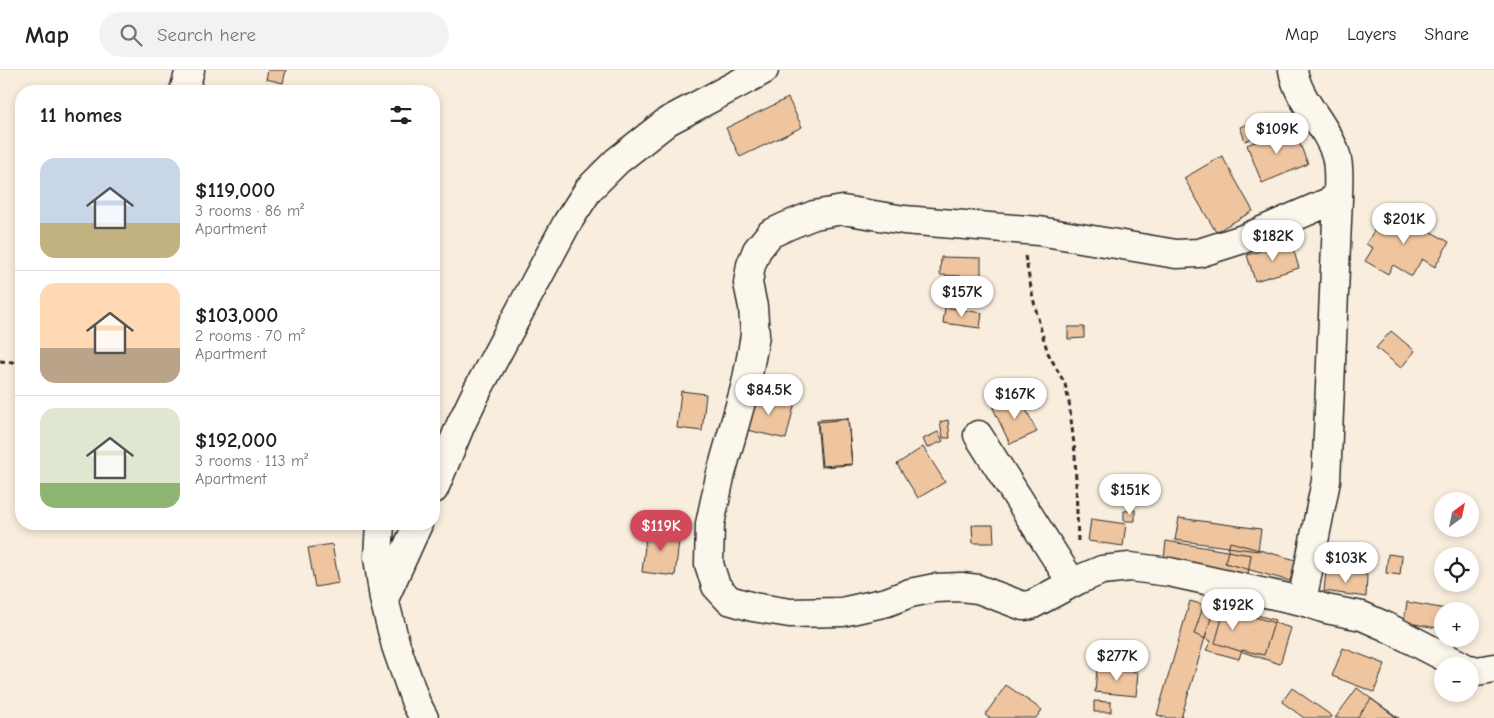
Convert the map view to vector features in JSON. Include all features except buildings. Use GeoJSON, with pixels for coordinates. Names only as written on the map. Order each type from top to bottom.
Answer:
{"type":"FeatureCollection","features":[{"type":"Feature","properties":{"kind":"street"},"geometry":{"type":"LineString","coordinates":[[186,85],[190,70]]}},
{"type":"Feature","properties":{"kind":"street"},"geometry":{"type":"LineString","coordinates":[[440,475],[478,389],[568,222],[589,189],[617,161],[668,121],[764,70]]}},
{"type":"Feature","properties":{"kind":"street"},"geometry":{"type":"LineString","coordinates":[[1293,70],[1295,80],[1302,94],[1329,137],[1336,154],[1338,198],[1326,481],[1302,601]]}},
{"type":"Feature","properties":{"kind":"street"},"geometry":{"type":"LineString","coordinates":[[1338,198],[1242,240],[1199,253],[1176,254],[1048,232],[904,220],[843,210],[814,215],[770,234],[757,250],[751,265],[748,283],[753,307],[755,334],[746,384],[720,477],[710,524],[709,564],[716,586],[729,600],[753,607],[790,613],[842,612],[887,602],[910,593],[935,588],[961,587],[978,590],[1023,606],[1031,605],[1075,581],[1102,570],[1130,567],[1169,572],[1362,616],[1445,657]]}},
{"type":"Feature","properties":{"kind":"street"},"geometry":{"type":"LineString","coordinates":[[978,435],[1075,581]]}},
{"type":"Feature","properties":{"kind":"street"},"geometry":{"type":"LineString","coordinates":[[380,530],[378,557],[384,600],[399,654],[416,703],[424,718]]}},
{"type":"Feature","properties":{"kind":"street"},"geometry":{"type":"LineString","coordinates":[[384,600],[415,530]]}},
{"type":"Feature","properties":{"kind":"street"},"geometry":{"type":"LineString","coordinates":[[1479,671],[1494,668]]}},
{"type":"Feature","properties":{"kind":"path"},"geometry":{"type":"LineString","coordinates":[[1019,229],[1041,330],[1048,353],[1065,384],[1069,402],[1075,453],[1078,537],[1075,581]]}},
{"type":"Feature","properties":{"kind":"path"},"geometry":{"type":"LineString","coordinates":[[0,361],[15,362]]}}]}
